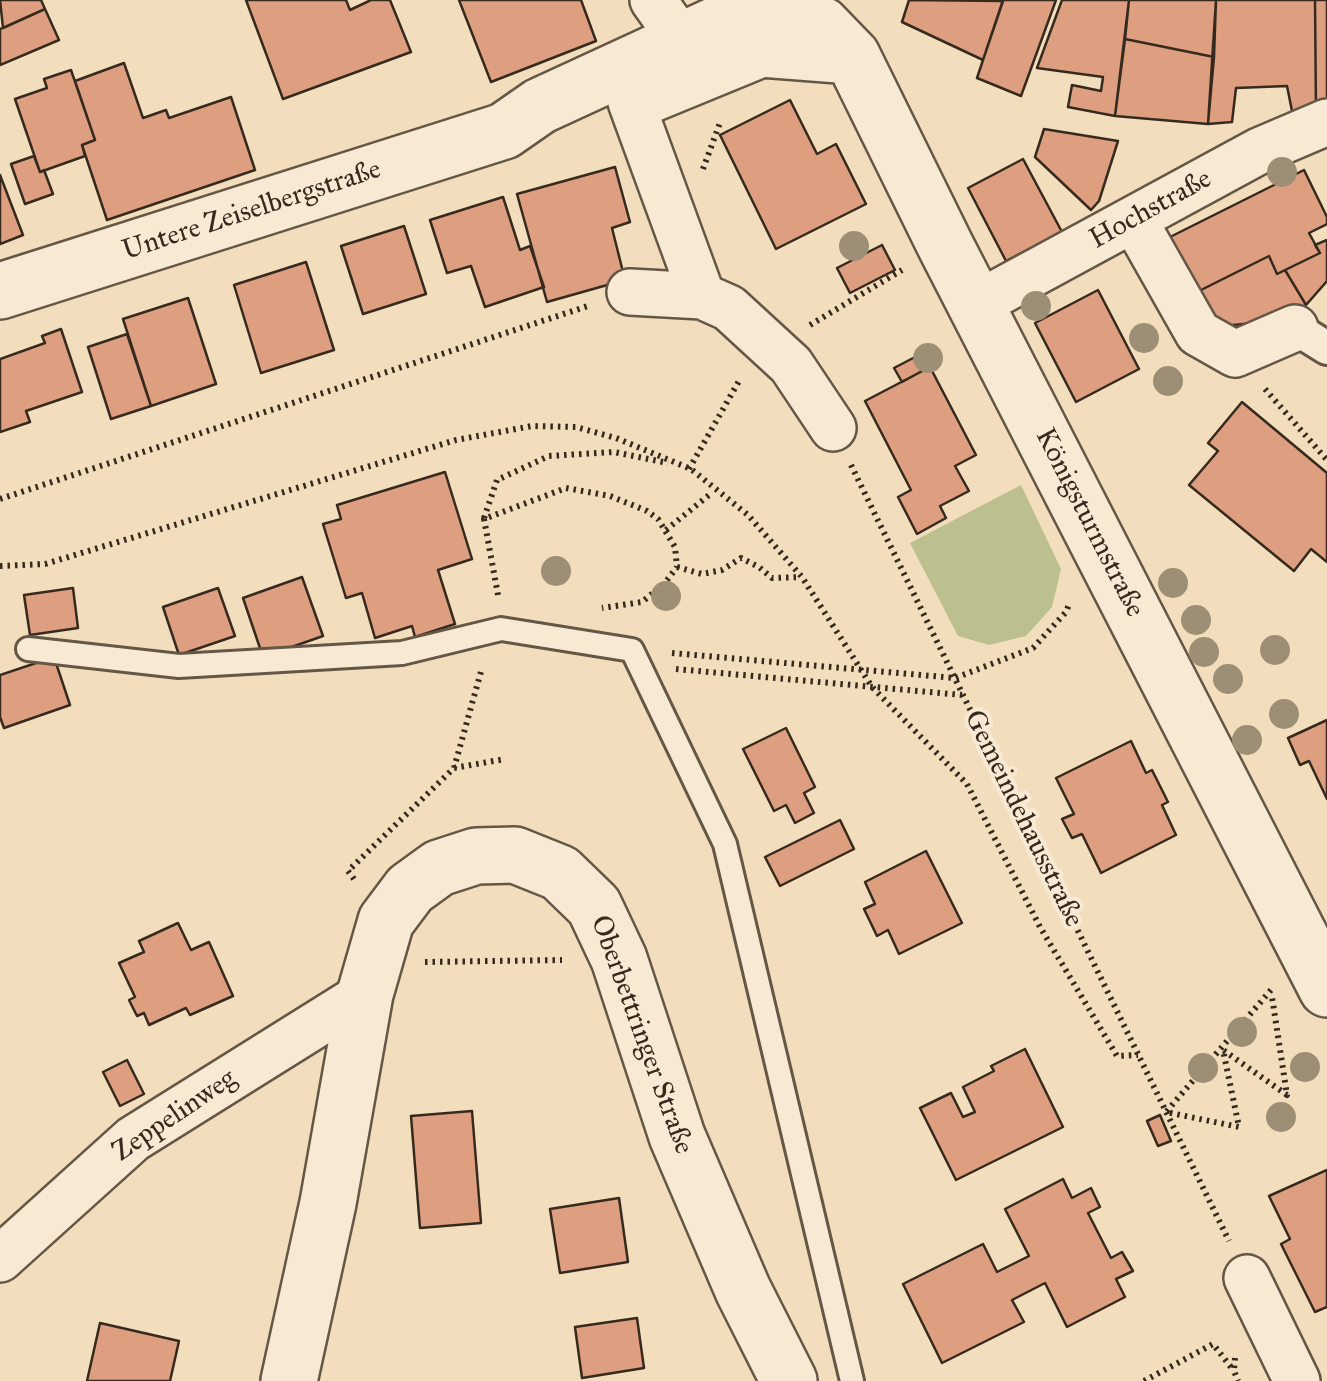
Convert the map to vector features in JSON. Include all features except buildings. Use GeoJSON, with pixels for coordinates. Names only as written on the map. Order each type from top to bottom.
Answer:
{"type":"FeatureCollection","features":[{"type":"Feature","properties":{"kind":"street"},"geometry":{"type":"LineString","coordinates":[[848,0],[852,56]]}},
{"type":"Feature","properties":{"kind":"street","name":"Untere Zeiselbergstraße"},"geometry":{"type":"LineString","coordinates":[[0,291],[504,131],[668,20],[743,9],[782,9],[822,25],[852,56]]}},
{"type":"Feature","properties":{"kind":"street","name":"Untere Zeiselbergstraße"},"geometry":{"type":"LineString","coordinates":[[504,131],[550,133],[761,49],[852,56]]}},
{"type":"Feature","properties":{"kind":"street","name":"Königsturmstraße"},"geometry":{"type":"LineString","coordinates":[[852,56],[1128,598],[1302,978]]}},
{"type":"Feature","properties":{"kind":"street"},"geometry":{"type":"LineString","coordinates":[[630,102],[702,296]]}},
{"type":"Feature","properties":{"kind":"street","name":"Hochstraße"},"geometry":{"type":"LineString","coordinates":[[977,304],[1258,151],[1327,122]]}},
{"type":"Feature","properties":{"kind":"street"},"geometry":{"type":"LineString","coordinates":[[1134,220],[1198,333],[1236,354],[1311,338]]}},
{"type":"Feature","properties":{"kind":"street"},"geometry":{"type":"LineString","coordinates":[[630,292],[702,296],[729,308],[760,358],[792,365],[833,428]]}},
{"type":"Feature","properties":{"kind":"street","name":"Oberbettringer Straße"},"geometry":{"type":"LineString","coordinates":[[289,1381],[328,1203],[370,978],[386,922],[410,888],[439,868],[476,856],[515,855],[560,872],[594,906],[618,959],[677,1136],[743,1290],[790,1381]]}},
{"type":"Feature","properties":{"kind":"street","name":"Zeppelinweg"},"geometry":{"type":"LineString","coordinates":[[0,1258],[132,1139],[370,978]]}},
{"type":"Feature","properties":{"kind":"street"},"geometry":{"type":"LineString","coordinates":[[1247,1278],[1297,1381]]}},
{"type":"Feature","properties":{"kind":"lane"},"geometry":{"type":"LineString","coordinates":[[28,649],[179,666],[402,652],[501,629],[636,658],[726,844],[852,1381]]}},
{"type":"Feature","properties":{"kind":"path"},"geometry":{"type":"LineString","coordinates":[[680,236],[722,116]]}},
{"type":"Feature","properties":{"kind":"path"},"geometry":{"type":"LineString","coordinates":[[691,469],[760,358],[946,245]]}},
{"type":"Feature","properties":{"kind":"path"},"geometry":{"type":"LineString","coordinates":[[0,499],[630,292]]}},
{"type":"Feature","properties":{"kind":"path"},"geometry":{"type":"LineString","coordinates":[[1236,354],[1327,460]]}},
{"type":"Feature","properties":{"kind":"path"},"geometry":{"type":"LineString","coordinates":[[0,566],[45,564],[456,440],[532,426],[576,427],[616,438],[691,469],[748,515],[802,578],[872,687],[967,784],[1040,928],[1117,1056],[1138,1054]]}},
{"type":"Feature","properties":{"kind":"path","name":"Gemeindehausstraße"},"geometry":{"type":"LineString","coordinates":[[833,428],[1247,1278]]}},
{"type":"Feature","properties":{"kind":"path"},"geometry":{"type":"LineString","coordinates":[[500,610],[484,519],[497,480],[549,456],[614,452],[691,469]]}},
{"type":"Feature","properties":{"kind":"path"},"geometry":{"type":"LineString","coordinates":[[484,519],[566,488],[610,496],[658,519],[675,548],[677,567],[642,602],[590,610]]}},
{"type":"Feature","properties":{"kind":"path"},"geometry":{"type":"LineString","coordinates":[[666,530],[710,495]]}},
{"type":"Feature","properties":{"kind":"path"},"geometry":{"type":"LineString","coordinates":[[677,567],[702,574],[722,570],[741,558],[759,566],[772,578],[802,578]]}},
{"type":"Feature","properties":{"kind":"path"},"geometry":{"type":"LineString","coordinates":[[636,658],[955,678],[1033,648],[1066,612],[1075,590],[1128,598]]}},
{"type":"Feature","properties":{"kind":"path"},"geometry":{"type":"LineString","coordinates":[[636,658],[963,696]]}},
{"type":"Feature","properties":{"kind":"path"},"geometry":{"type":"LineString","coordinates":[[348,871],[454,768],[480,673]]}},
{"type":"Feature","properties":{"kind":"path"},"geometry":{"type":"LineString","coordinates":[[454,768],[506,759]]}},
{"type":"Feature","properties":{"kind":"path"},"geometry":{"type":"LineString","coordinates":[[370,978],[618,959]]}},
{"type":"Feature","properties":{"kind":"path"},"geometry":{"type":"LineString","coordinates":[[1166,1112],[1239,1127],[1223,1050],[1287,1095],[1302,978]]}},
{"type":"Feature","properties":{"kind":"path"},"geometry":{"type":"LineString","coordinates":[[1166,1112],[1302,978]]}},
{"type":"Feature","properties":{"kind":"path"},"geometry":{"type":"LineString","coordinates":[[1144,1381],[1213,1344],[1234,1371]]}},
{"type":"Feature","properties":{"kind":"green space"},"geometry":{"type":"Polygon","coordinates":[[[1021,485],[1061,569],[1052,607],[1026,636],[989,645],[958,636],[910,543],[1021,485]]]}}]}
